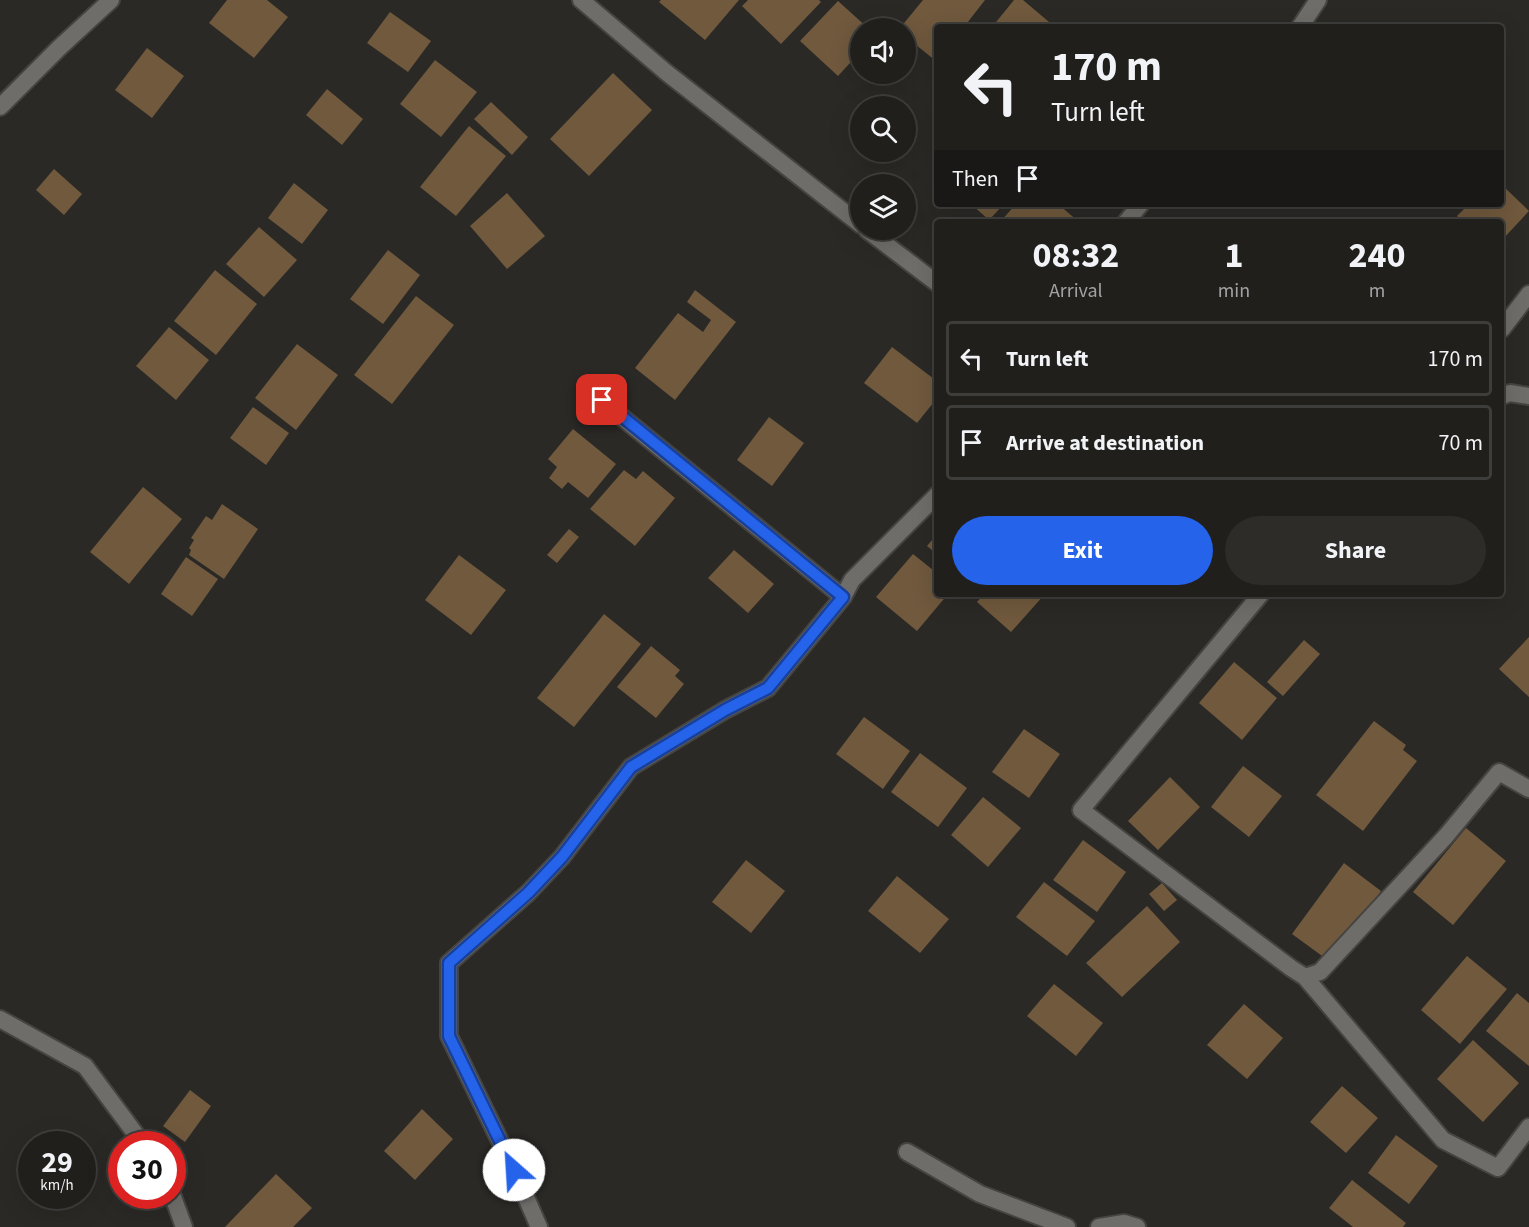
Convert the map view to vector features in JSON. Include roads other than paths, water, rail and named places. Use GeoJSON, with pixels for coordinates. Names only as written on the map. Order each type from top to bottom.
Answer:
{"type":"FeatureCollection","features":[{"type":"Feature","properties":{"kind":"street"},"geometry":{"type":"LineString","coordinates":[[0,107],[111,0]]}},
{"type":"Feature","properties":{"kind":"street"},"geometry":{"type":"LineString","coordinates":[[580,0],[666,73],[850,216]]}},
{"type":"Feature","properties":{"kind":"street"},"geometry":{"type":"LineString","coordinates":[[1302,24],[1318,0]]}},
{"type":"Feature","properties":{"kind":"street"},"geometry":{"type":"LineString","coordinates":[[1128,219],[1138,207]]}},
{"type":"Feature","properties":{"kind":"street"},"geometry":{"type":"LineString","coordinates":[[880,240],[934,281]]}},
{"type":"Feature","properties":{"kind":"street"},"geometry":{"type":"LineString","coordinates":[[1504,326],[1529,294]]}},
{"type":"Feature","properties":{"kind":"street"},"geometry":{"type":"LineString","coordinates":[[1504,395],[1510,393],[1529,396]]}},
{"type":"Feature","properties":{"kind":"street"},"geometry":{"type":"LineString","coordinates":[[602,400],[843,597]]}},
{"type":"Feature","properties":{"kind":"street"},"geometry":{"type":"LineString","coordinates":[[539,1227],[449,1036],[449,963],[528,893],[562,857],[631,767],[725,710],[768,688],[843,597],[852,580],[934,498]]}},
{"type":"Feature","properties":{"kind":"street"},"geometry":{"type":"LineString","coordinates":[[1258,597],[1081,810],[1305,977],[1443,1140],[1498,1168],[1529,1127]]}},
{"type":"Feature","properties":{"kind":"street"},"geometry":{"type":"LineString","coordinates":[[1305,977],[1320,972],[1446,836],[1499,772],[1529,789]]}},
{"type":"Feature","properties":{"kind":"street"},"geometry":{"type":"LineString","coordinates":[[0,1020],[85,1066],[133,1131]]}},
{"type":"Feature","properties":{"kind":"street"},"geometry":{"type":"LineString","coordinates":[[907,1152],[980,1194],[1067,1227]]}},
{"type":"Feature","properties":{"kind":"street"},"geometry":{"type":"LineString","coordinates":[[177,1209],[184,1227]]}},
{"type":"Feature","properties":{"kind":"street"},"geometry":{"type":"LineString","coordinates":[[1099,1227],[1124,1223],[1137,1227]]}}]}
